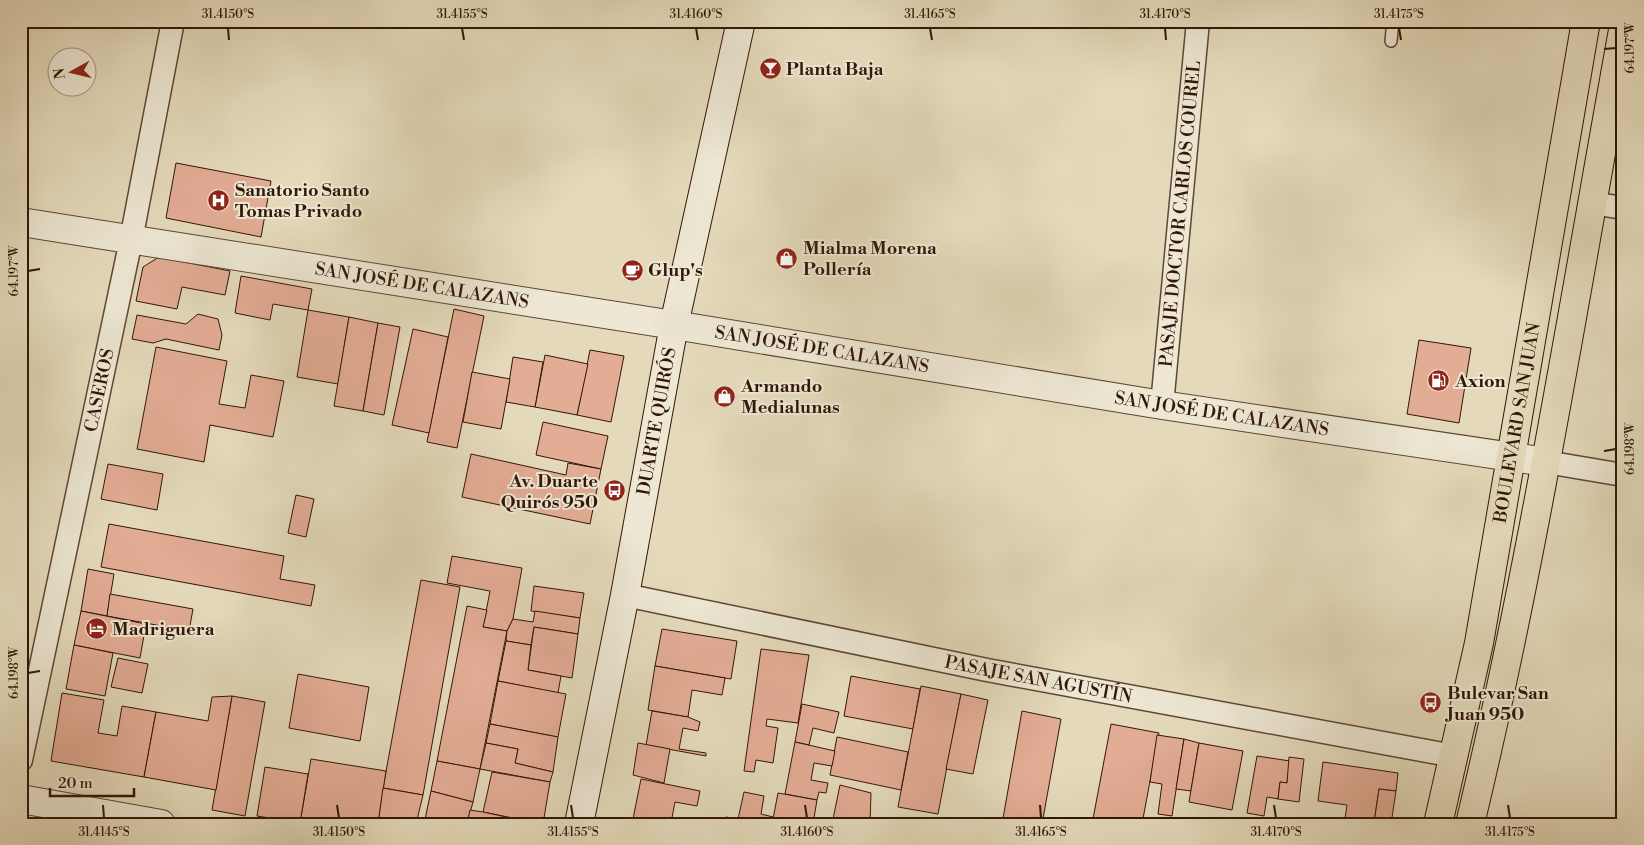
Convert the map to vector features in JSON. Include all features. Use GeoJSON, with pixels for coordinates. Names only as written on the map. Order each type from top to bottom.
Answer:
{"type":"FeatureCollection","features":[{"type":"Feature","properties":{"kind":"main road","name":"BOULEVARD SAN JUAN"},"geometry":{"type":"LineString","coordinates":[[1438,824],[1479,643],[1586,21]]}},
{"type":"Feature","properties":{"kind":"main road","name":"BOULEVARD SAN JUAN"},"geometry":{"type":"LineString","coordinates":[[1470,824],[1494,724],[1546,462],[1623,30]]}},
{"type":"Feature","properties":{"kind":"street","name":"CASEROS"},"geometry":{"type":"LineString","coordinates":[[21,760],[131,240],[173,21]]}},
{"type":"Feature","properties":{"kind":"street","name":"DUARTE QUIRÓS"},"geometry":{"type":"LineString","coordinates":[[579,824],[674,325],[741,21]]}},
{"type":"Feature","properties":{"kind":"street","name":"PASAJE DOCTOR CARLOS COUREL"},"geometry":{"type":"LineString","coordinates":[[1162,405],[1198,21]]}},
{"type":"Feature","properties":{"kind":"street"},"geometry":{"type":"LineString","coordinates":[[1592,203],[1623,208]]}},
{"type":"Feature","properties":{"kind":"street","name":"SAN JOSÉ DE CALAZANS"},"geometry":{"type":"LineString","coordinates":[[21,222],[674,325],[1162,405],[1623,474]]}},
{"type":"Feature","properties":{"kind":"street","name":"PASAJE SAN AGUSTÍN"},"geometry":{"type":"LineString","coordinates":[[624,595],[987,670],[1454,756]]}},
{"type":"Feature","properties":{"kind":"street"},"geometry":{"type":"LineString","coordinates":[[21,799],[161,824]]}},
{"type":"Feature","properties":{"kind":"lane"},"geometry":{"type":"LineString","coordinates":[[1391,41],[1393,21]]}},
{"type":"Feature","properties":{"kind":"building","name":"Sanatorio Santo Tomas Privado"},"geometry":{"type":"Polygon","coordinates":[[[176,163],[271,181],[261,237],[166,218],[176,163]]]}},
{"type":"Feature","properties":{"kind":"building"},"geometry":{"type":"Polygon","coordinates":[[[159,257],[230,271],[225,295],[182,287],[177,309],[136,301],[143,267],[159,257]]]}},
{"type":"Feature","properties":{"kind":"building"},"geometry":{"type":"Polygon","coordinates":[[[241,276],[312,289],[308,310],[273,304],[270,320],[235,313],[241,276]]]}},
{"type":"Feature","properties":{"kind":"building"},"geometry":{"type":"Polygon","coordinates":[[[454,309],[484,316],[457,448],[427,442],[454,309]]]}},
{"type":"Feature","properties":{"kind":"building"},"geometry":{"type":"Polygon","coordinates":[[[308,310],[349,317],[338,384],[297,377],[308,310]]]}},
{"type":"Feature","properties":{"kind":"building"},"geometry":{"type":"Polygon","coordinates":[[[198,314],[218,319],[222,335],[219,350],[166,339],[153,343],[132,339],[137,315],[186,324],[198,314]]]}},
{"type":"Feature","properties":{"kind":"building"},"geometry":{"type":"Polygon","coordinates":[[[349,317],[378,323],[363,411],[334,406],[349,317]]]}},
{"type":"Feature","properties":{"kind":"building"},"geometry":{"type":"Polygon","coordinates":[[[378,323],[400,327],[384,415],[363,411],[378,323]]]}},
{"type":"Feature","properties":{"kind":"building"},"geometry":{"type":"Polygon","coordinates":[[[413,329],[448,337],[429,433],[392,425],[413,329]]]}},
{"type":"Feature","properties":{"kind":"building","name":"Axion"},"geometry":{"type":"Polygon","coordinates":[[[1419,340],[1471,348],[1459,423],[1407,414],[1419,340]]]}},
{"type":"Feature","properties":{"kind":"building"},"geometry":{"type":"Polygon","coordinates":[[[156,347],[227,361],[219,404],[245,408],[251,375],[284,381],[273,437],[210,425],[204,462],[137,449],[156,347]]]}},
{"type":"Feature","properties":{"kind":"building"},"geometry":{"type":"Polygon","coordinates":[[[590,350],[624,356],[611,422],[577,415],[590,350]]]}},
{"type":"Feature","properties":{"kind":"building"},"geometry":{"type":"Polygon","coordinates":[[[545,355],[588,364],[577,415],[535,407],[545,355]]]}},
{"type":"Feature","properties":{"kind":"building"},"geometry":{"type":"Polygon","coordinates":[[[513,357],[543,362],[535,407],[506,402],[513,357]]]}},
{"type":"Feature","properties":{"kind":"building"},"geometry":{"type":"Polygon","coordinates":[[[472,372],[510,379],[501,429],[463,422],[472,372]]]}},
{"type":"Feature","properties":{"kind":"building"},"geometry":{"type":"Polygon","coordinates":[[[543,422],[608,436],[601,469],[536,455],[543,422]]]}},
{"type":"Feature","properties":{"kind":"building"},"geometry":{"type":"Polygon","coordinates":[[[471,454],[566,475],[568,463],[601,469],[590,524],[462,497],[471,454]]]}},
{"type":"Feature","properties":{"kind":"building"},"geometry":{"type":"Polygon","coordinates":[[[108,464],[163,474],[157,510],[101,499],[108,464]]]}},
{"type":"Feature","properties":{"kind":"building"},"geometry":{"type":"Polygon","coordinates":[[[296,495],[314,499],[306,537],[288,533],[296,495]]]}},
{"type":"Feature","properties":{"kind":"building"},"geometry":{"type":"Polygon","coordinates":[[[109,524],[284,556],[280,579],[315,585],[311,606],[101,567],[109,524]]]}},
{"type":"Feature","properties":{"kind":"building"},"geometry":{"type":"Polygon","coordinates":[[[452,556],[522,568],[513,619],[507,631],[483,627],[490,591],[447,583],[452,556]]]}},
{"type":"Feature","properties":{"kind":"building"},"geometry":{"type":"Polygon","coordinates":[[[88,569],[114,574],[107,616],[81,611],[88,569]]]}},
{"type":"Feature","properties":{"kind":"building"},"geometry":{"type":"Polygon","coordinates":[[[421,580],[460,587],[423,795],[383,788],[421,580]]]}},
{"type":"Feature","properties":{"kind":"building"},"geometry":{"type":"Polygon","coordinates":[[[534,586],[584,593],[580,618],[531,611],[534,586]]]}},
{"type":"Feature","properties":{"kind":"building"},"geometry":{"type":"Polygon","coordinates":[[[110,594],[193,609],[189,631],[107,616],[110,594]]]}},
{"type":"Feature","properties":{"kind":"building"},"geometry":{"type":"Polygon","coordinates":[[[467,606],[487,610],[483,627],[507,631],[480,769],[437,761],[467,606]]]}},
{"type":"Feature","properties":{"kind":"building"},"geometry":{"type":"Polygon","coordinates":[[[81,611],[146,624],[140,658],[74,645],[81,611]]]}},
{"type":"Feature","properties":{"kind":"building"},"geometry":{"type":"Polygon","coordinates":[[[535,611],[580,618],[578,634],[534,627],[531,645],[506,641],[507,631],[513,619],[533,622],[535,611]]]}},
{"type":"Feature","properties":{"kind":"building"},"geometry":{"type":"Polygon","coordinates":[[[534,627],[578,634],[572,678],[528,670],[534,627]]]}},
{"type":"Feature","properties":{"kind":"building"},"geometry":{"type":"Polygon","coordinates":[[[662,629],[737,641],[731,679],[655,666],[662,629]]]}},
{"type":"Feature","properties":{"kind":"building"},"geometry":{"type":"Polygon","coordinates":[[[506,641],[531,645],[528,670],[561,676],[558,693],[498,681],[506,641]]]}},
{"type":"Feature","properties":{"kind":"building"},"geometry":{"type":"Polygon","coordinates":[[[74,645],[113,653],[105,696],[66,689],[74,645]]]}},
{"type":"Feature","properties":{"kind":"building"},"geometry":{"type":"Polygon","coordinates":[[[761,649],[809,655],[798,723],[767,719],[766,726],[778,728],[773,763],[756,760],[754,772],[744,771],[761,649]]]}},
{"type":"Feature","properties":{"kind":"building"},"geometry":{"type":"Polygon","coordinates":[[[118,658],[148,664],[142,693],[111,687],[118,658]]]}},
{"type":"Feature","properties":{"kind":"building"},"geometry":{"type":"Polygon","coordinates":[[[655,666],[725,678],[722,695],[692,690],[688,717],[648,710],[655,666]]]}},
{"type":"Feature","properties":{"kind":"building"},"geometry":{"type":"Polygon","coordinates":[[[298,674],[369,687],[360,741],[289,728],[298,674]]]}},
{"type":"Feature","properties":{"kind":"building"},"geometry":{"type":"Polygon","coordinates":[[[851,676],[920,689],[913,729],[844,716],[851,676]]]}},
{"type":"Feature","properties":{"kind":"building"},"geometry":{"type":"Polygon","coordinates":[[[498,681],[566,694],[558,737],[490,724],[498,681]]]}},
{"type":"Feature","properties":{"kind":"building"},"geometry":{"type":"Polygon","coordinates":[[[921,686],[961,694],[938,814],[898,807],[921,686]]]}},
{"type":"Feature","properties":{"kind":"building"},"geometry":{"type":"Polygon","coordinates":[[[62,693],[104,700],[98,733],[117,736],[122,706],[156,712],[144,777],[51,761],[62,693]]]}},
{"type":"Feature","properties":{"kind":"building"},"geometry":{"type":"Polygon","coordinates":[[[961,694],[988,700],[973,774],[946,769],[961,694]]]}},
{"type":"Feature","properties":{"kind":"building"},"geometry":{"type":"Polygon","coordinates":[[[232,696],[265,702],[245,816],[212,810],[232,696]]]}},
{"type":"Feature","properties":{"kind":"building"},"geometry":{"type":"Polygon","coordinates":[[[232,696],[216,790],[144,777],[156,712],[208,721],[212,697],[232,696]]]}},
{"type":"Feature","properties":{"kind":"building"},"geometry":{"type":"Polygon","coordinates":[[[802,704],[839,712],[834,733],[813,728],[809,745],[795,742],[802,704]]]}},
{"type":"Feature","properties":{"kind":"building"},"geometry":{"type":"Polygon","coordinates":[[[652,711],[688,717],[700,722],[698,731],[683,728],[679,749],[706,753],[706,756],[646,745],[652,711]]]}},
{"type":"Feature","properties":{"kind":"building"},"geometry":{"type":"Polygon","coordinates":[[[1022,711],[1061,719],[1042,824],[1002,824],[1022,711]]]}},
{"type":"Feature","properties":{"kind":"building"},"geometry":{"type":"Polygon","coordinates":[[[490,724],[558,737],[553,772],[515,763],[518,749],[486,743],[490,724]]]}},
{"type":"Feature","properties":{"kind":"building"},"geometry":{"type":"Polygon","coordinates":[[[1111,724],[1159,733],[1142,824],[1092,824],[1111,724]]]}},
{"type":"Feature","properties":{"kind":"building"},"geometry":{"type":"Polygon","coordinates":[[[1157,735],[1184,739],[1172,816],[1158,814],[1162,784],[1150,782],[1157,735]]]}},
{"type":"Feature","properties":{"kind":"building"},"geometry":{"type":"Polygon","coordinates":[[[837,737],[908,752],[901,790],[830,775],[837,737]]]}},
{"type":"Feature","properties":{"kind":"building"},"geometry":{"type":"Polygon","coordinates":[[[1184,739],[1199,743],[1191,791],[1176,789],[1184,739]]]}},
{"type":"Feature","properties":{"kind":"building"},"geometry":{"type":"Polygon","coordinates":[[[795,742],[835,751],[832,766],[814,763],[811,780],[828,783],[826,793],[819,792],[817,800],[785,794],[795,742]]]}},
{"type":"Feature","properties":{"kind":"building"},"geometry":{"type":"Polygon","coordinates":[[[486,743],[518,749],[515,763],[553,772],[550,782],[480,769],[486,743]]]}},
{"type":"Feature","properties":{"kind":"building"},"geometry":{"type":"Polygon","coordinates":[[[638,743],[670,749],[664,783],[633,775],[638,743]]]}},
{"type":"Feature","properties":{"kind":"building"},"geometry":{"type":"Polygon","coordinates":[[[1199,743],[1243,751],[1232,810],[1189,802],[1199,743]]]}},
{"type":"Feature","properties":{"kind":"building"},"geometry":{"type":"Polygon","coordinates":[[[1257,756],[1290,761],[1287,783],[1280,782],[1278,799],[1267,797],[1264,816],[1247,813],[1257,756]]]}},
{"type":"Feature","properties":{"kind":"building"},"geometry":{"type":"Polygon","coordinates":[[[1289,757],[1304,759],[1299,802],[1278,799],[1280,782],[1287,783],[1289,757]]]}},
{"type":"Feature","properties":{"kind":"building"},"geometry":{"type":"Polygon","coordinates":[[[311,759],[386,771],[378,824],[300,823],[311,759]]]}},
{"type":"Feature","properties":{"kind":"building"},"geometry":{"type":"Polygon","coordinates":[[[437,761],[480,769],[473,802],[431,791],[437,761]]]}},
{"type":"Feature","properties":{"kind":"building"},"geometry":{"type":"Polygon","coordinates":[[[1323,762],[1398,773],[1396,791],[1379,789],[1374,823],[1345,819],[1347,805],[1318,801],[1323,762]]]}},
{"type":"Feature","properties":{"kind":"building"},"geometry":{"type":"Polygon","coordinates":[[[265,767],[308,774],[300,823],[257,816],[265,767]]]}},
{"type":"Feature","properties":{"kind":"building"},"geometry":{"type":"Polygon","coordinates":[[[492,772],[550,782],[543,824],[483,812],[492,772]]]}},
{"type":"Feature","properties":{"kind":"building"},"geometry":{"type":"Polygon","coordinates":[[[641,779],[700,791],[697,806],[675,802],[671,823],[673,824],[632,824],[641,779]]]}},
{"type":"Feature","properties":{"kind":"building"},"geometry":{"type":"Polygon","coordinates":[[[840,785],[871,793],[870,824],[832,824],[840,785]]]}},
{"type":"Feature","properties":{"kind":"building"},"geometry":{"type":"Polygon","coordinates":[[[383,788],[423,795],[416,824],[378,824],[383,788]]]}},
{"type":"Feature","properties":{"kind":"building"},"geometry":{"type":"Polygon","coordinates":[[[1379,789],[1396,791],[1391,824],[1367,824],[1367,821],[1374,823],[1379,789]]]}},
{"type":"Feature","properties":{"kind":"building"},"geometry":{"type":"Polygon","coordinates":[[[431,791],[473,802],[467,824],[424,824],[431,791]]]}},
{"type":"Feature","properties":{"kind":"building"},"geometry":{"type":"Polygon","coordinates":[[[744,792],[764,796],[761,814],[773,817],[772,824],[725,824],[726,817],[738,819],[744,792]]]}},
{"type":"Feature","properties":{"kind":"building"},"geometry":{"type":"Polygon","coordinates":[[[778,793],[817,800],[813,824],[772,824],[778,793]]]}},
{"type":"Feature","properties":{"kind":"building"},"geometry":{"type":"Polygon","coordinates":[[[470,810],[483,812],[539,824],[467,824],[470,810]]]}},
{"type":"Feature","properties":{"kind":"place","name":"Planta Baja"},"geometry":{"type":"Point","coordinates":[770,69]}},
{"type":"Feature","properties":{"kind":"place","name":"Sanatorio Santo Tomas Privado"},"geometry":{"type":"Point","coordinates":[219,200]}},
{"type":"Feature","properties":{"kind":"place","name":"Mialma Morena Pollería"},"geometry":{"type":"Point","coordinates":[787,258]}},
{"type":"Feature","properties":{"kind":"place","name":"Glup's"},"geometry":{"type":"Point","coordinates":[632,270]}},
{"type":"Feature","properties":{"kind":"place","name":"Axion"},"geometry":{"type":"Point","coordinates":[1439,381]}},
{"type":"Feature","properties":{"kind":"place","name":"Armando Medialunas"},"geometry":{"type":"Point","coordinates":[725,396]}},
{"type":"Feature","properties":{"kind":"place","name":"Av. Duarte Quirós 950"},"geometry":{"type":"Point","coordinates":[614,491]}},
{"type":"Feature","properties":{"kind":"place","name":"Madriguera"},"geometry":{"type":"Point","coordinates":[96,629]}},
{"type":"Feature","properties":{"kind":"place","name":"Bulevar San Juan 950"},"geometry":{"type":"Point","coordinates":[1431,703]}}]}
